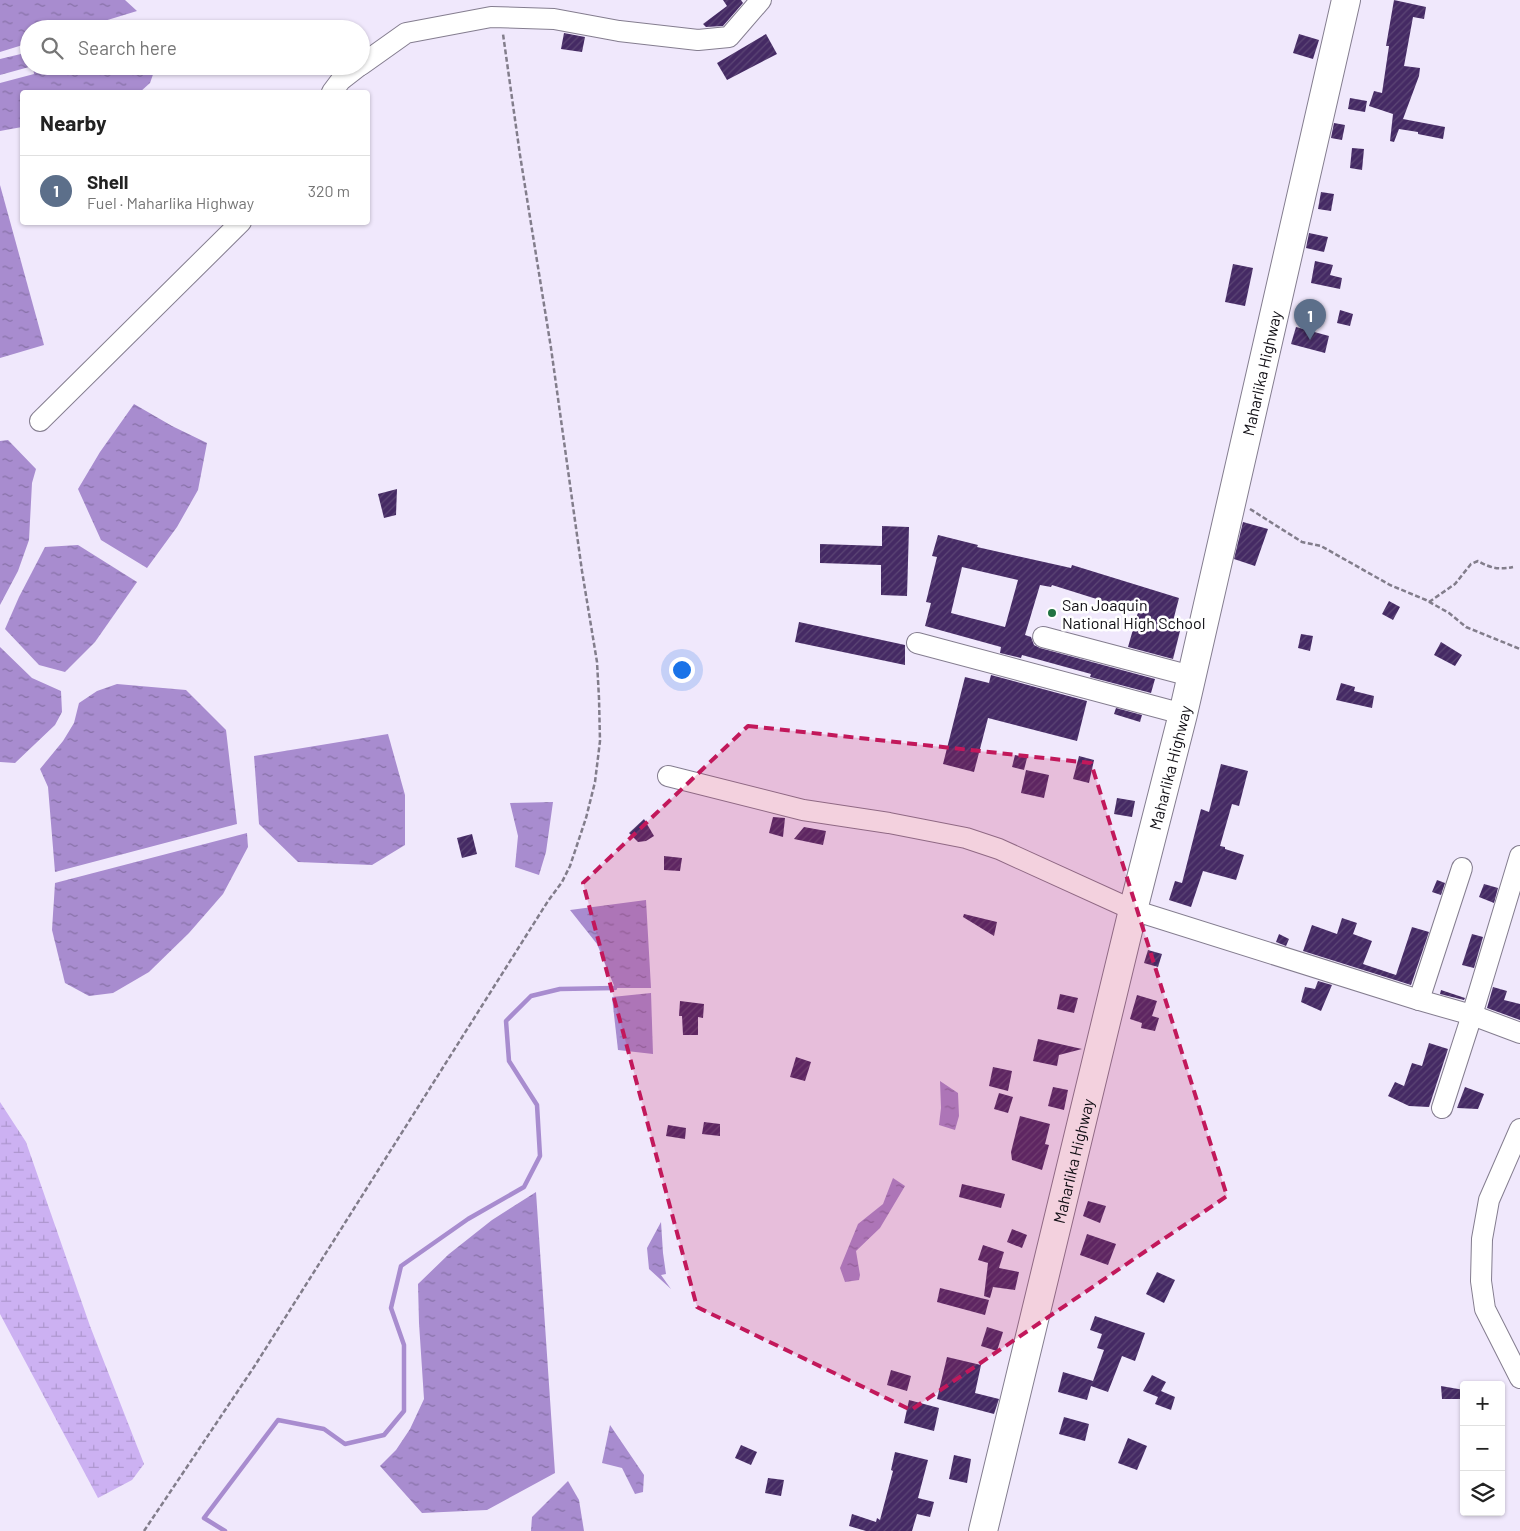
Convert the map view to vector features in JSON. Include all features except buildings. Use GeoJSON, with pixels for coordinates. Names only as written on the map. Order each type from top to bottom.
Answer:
{"type":"FeatureCollection","features":[{"type":"Feature","properties":{"kind":"highway","name":"Maharlika Highway"},"geometry":{"type":"LineString","coordinates":[[983,1531],[1133,910],[1183,714],[1346,0]]}},
{"type":"Feature","properties":{"kind":"street"},"geometry":{"type":"LineString","coordinates":[[370,59],[406,33],[491,17],[554,19],[619,31],[698,40],[728,37],[761,0]]}},
{"type":"Feature","properties":{"kind":"street"},"geometry":{"type":"LineString","coordinates":[[334,90],[348,75]]}},
{"type":"Feature","properties":{"kind":"street"},"geometry":{"type":"LineString","coordinates":[[40,420],[237,225]]}},
{"type":"Feature","properties":{"kind":"street"},"geometry":{"type":"LineString","coordinates":[[1043,637],[1191,676]]}},
{"type":"Feature","properties":{"kind":"street"},"geometry":{"type":"LineString","coordinates":[[917,643],[1183,714]]}},
{"type":"Feature","properties":{"kind":"street"},"geometry":{"type":"LineString","coordinates":[[668,776],[802,810],[889,823],[966,838],[999,849],[1133,910],[1472,1015],[1520,1033]]}},
{"type":"Feature","properties":{"kind":"street"},"geometry":{"type":"LineString","coordinates":[[1442,1108],[1520,856]]}},
{"type":"Feature","properties":{"kind":"street"},"geometry":{"type":"LineString","coordinates":[[1419,1000],[1462,868]]}},
{"type":"Feature","properties":{"kind":"street"},"geometry":{"type":"LineString","coordinates":[[1520,1129],[1489,1200],[1482,1239],[1481,1281],[1485,1310],[1520,1378]]}},
{"type":"Feature","properties":{"kind":"path"},"geometry":{"type":"LineString","coordinates":[[144,1531],[259,1359],[548,901],[562,882],[570,866],[586,818],[595,782],[600,741],[597,662],[582,571],[551,348],[517,136],[502,18]]}},
{"type":"Feature","properties":{"kind":"path"},"geometry":{"type":"LineString","coordinates":[[1232,498],[1302,542],[1321,546],[1390,585],[1449,613],[1466,627],[1520,649]]}},
{"type":"Feature","properties":{"kind":"path"},"geometry":{"type":"LineString","coordinates":[[1429,602],[1456,584],[1471,564],[1478,561],[1486,566],[1500,570],[1513,567]]}},
{"type":"Feature","properties":{"kind":"highlighted area"},"geometry":{"type":"Polygon","coordinates":[[[748,726],[1091,763],[1227,1196],[911,1410],[697,1307],[583,883],[748,726]]]}},
{"type":"Feature","properties":{"kind":"green space"},"geometry":{"type":"Polygon","coordinates":[[[0,1102],[26,1142],[90,1326],[144,1464],[132,1480],[98,1498],[0,1314],[0,1102]]]}},
{"type":"Feature","properties":{"kind":"water"},"geometry":{"type":"Polygon","coordinates":[[[0,0],[125,0],[137,11],[108,20],[20,20],[20,46],[0,52],[0,0]]]}},
{"type":"Feature","properties":{"kind":"water"},"geometry":{"type":"Polygon","coordinates":[[[20,54],[20,69],[0,75],[0,59],[20,54]]]}},
{"type":"Feature","properties":{"kind":"water"},"geometry":{"type":"Polygon","coordinates":[[[30,75],[153,75],[150,83],[142,90],[20,90],[20,127],[0,131],[0,83],[30,75]]]}},
{"type":"Feature","properties":{"kind":"water"},"geometry":{"type":"Polygon","coordinates":[[[0,185],[44,345],[0,358],[0,185]]]}},
{"type":"Feature","properties":{"kind":"water"},"geometry":{"type":"Polygon","coordinates":[[[134,404],[207,443],[198,490],[177,527],[147,568],[101,540],[78,489],[100,452],[134,404]]]}},
{"type":"Feature","properties":{"kind":"water"},"geometry":{"type":"Polygon","coordinates":[[[8,440],[36,469],[32,483],[29,540],[18,571],[0,605],[0,441],[8,440]]]}},
{"type":"Feature","properties":{"kind":"water"},"geometry":{"type":"Polygon","coordinates":[[[78,545],[137,582],[95,642],[65,672],[39,665],[5,629],[45,547],[78,545]]]}},
{"type":"Feature","properties":{"kind":"water"},"geometry":{"type":"Polygon","coordinates":[[[0,647],[32,678],[61,691],[62,712],[55,725],[15,763],[0,762],[0,647]]]}},
{"type":"Feature","properties":{"kind":"water"},"geometry":{"type":"Polygon","coordinates":[[[117,684],[186,690],[226,730],[237,824],[55,872],[48,787],[40,769],[63,741],[74,723],[79,703],[97,691],[117,684]]]}},
{"type":"Feature","properties":{"kind":"water"},"geometry":{"type":"Polygon","coordinates":[[[388,734],[405,795],[405,845],[372,865],[298,862],[259,824],[254,756],[388,734]]]}},
{"type":"Feature","properties":{"kind":"water"},"geometry":{"type":"Polygon","coordinates":[[[553,802],[546,852],[539,875],[515,867],[518,836],[510,803],[553,802]]]}},
{"type":"Feature","properties":{"kind":"water"},"geometry":{"type":"Polygon","coordinates":[[[247,833],[248,847],[223,894],[189,933],[149,972],[113,993],[89,996],[65,983],[52,930],[55,883],[247,833]]]}},
{"type":"Feature","properties":{"kind":"water"},"geometry":{"type":"Polygon","coordinates":[[[646,900],[651,988],[615,988],[597,944],[570,910],[646,900]]]}},
{"type":"Feature","properties":{"kind":"water"},"geometry":{"type":"Polygon","coordinates":[[[651,993],[653,1054],[618,1050],[612,997],[651,993]]]}},
{"type":"Feature","properties":{"kind":"water"},"geometry":{"type":"Polygon","coordinates":[[[940,1081],[958,1093],[959,1116],[955,1130],[939,1125],[941,1108],[940,1081]]]}},
{"type":"Feature","properties":{"kind":"water"},"geometry":{"type":"Polygon","coordinates":[[[893,1178],[905,1186],[880,1228],[856,1251],[860,1275],[859,1280],[845,1282],[840,1268],[858,1224],[883,1204],[893,1178]]]}},
{"type":"Feature","properties":{"kind":"water"},"geometry":{"type":"Polygon","coordinates":[[[536,1192],[555,1473],[487,1510],[422,1513],[380,1466],[396,1450],[410,1429],[424,1399],[418,1284],[449,1254],[492,1220],[536,1192]]]}},
{"type":"Feature","properties":{"kind":"water"},"geometry":{"type":"Polygon","coordinates":[[[661,1222],[666,1274],[661,1275],[671,1289],[649,1269],[647,1248],[661,1222]]]}},
{"type":"Feature","properties":{"kind":"water"},"geometry":{"type":"Polygon","coordinates":[[[610,1425],[644,1475],[643,1492],[635,1494],[622,1468],[602,1463],[610,1425]]]}},
{"type":"Feature","properties":{"kind":"water"},"geometry":{"type":"Polygon","coordinates":[[[568,1481],[579,1500],[584,1531],[531,1531],[532,1517],[568,1481]]]}},
{"type":"Feature","properties":{"kind":"waterway"},"geometry":{"type":"LineString","coordinates":[[225,1531],[204,1518],[278,1420],[324,1429],[345,1444],[384,1435],[404,1411],[404,1345],[391,1308],[401,1266],[468,1219],[524,1187],[540,1156],[537,1105],[509,1061],[506,1021],[531,996],[560,989],[615,988]]}},
{"type":"Feature","properties":{"kind":"place","name":"Shell"},"geometry":{"type":"Point","coordinates":[1310,340]}},
{"type":"Feature","properties":{"kind":"place","name":"San Joaquin National High School"},"geometry":{"type":"Point","coordinates":[1052,613]}}]}
